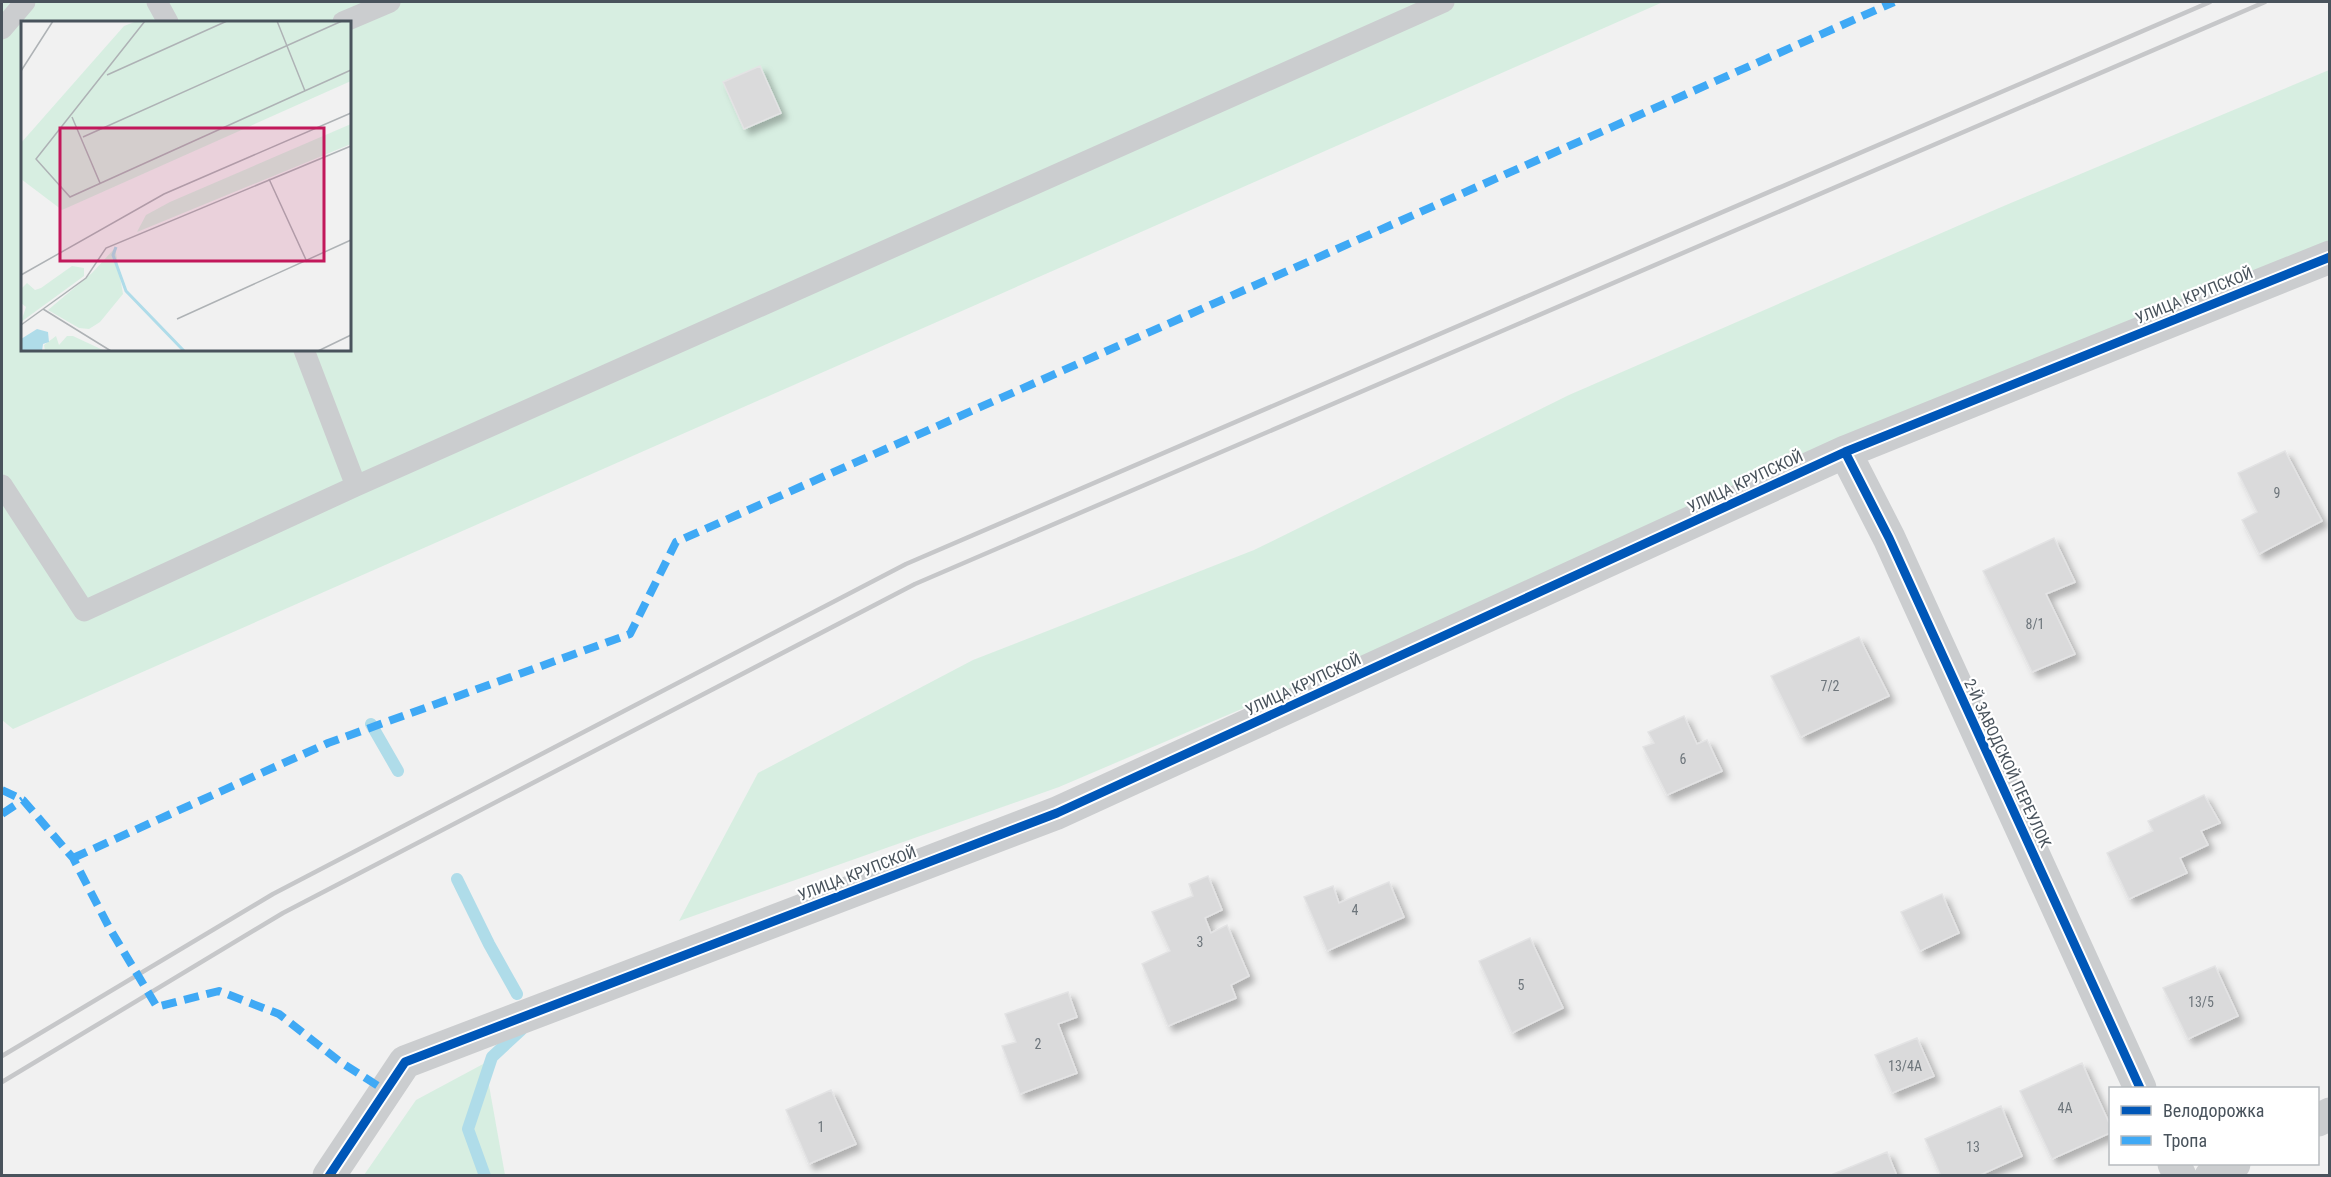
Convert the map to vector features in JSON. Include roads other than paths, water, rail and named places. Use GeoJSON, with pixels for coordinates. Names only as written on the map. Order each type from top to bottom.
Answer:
{"type":"FeatureCollection","features":[{"type":"Feature","properties":{"kind":"street","name":"УЛИЦА КРУПСКОЙ"},"geometry":{"type":"LineString","coordinates":[[329,1176],[405,1062],[1057,813],[1845,452],[2330,256]]}},
{"type":"Feature","properties":{"kind":"street","name":"2-Й ЗАВОДСКОЙ ПЕРЕУЛОК"},"geometry":{"type":"LineString","coordinates":[[1845,452],[1889,538],[2139,1087]]}},
{"type":"Feature","properties":{"kind":"street"},"geometry":{"type":"LineString","coordinates":[[2211,1176],[2232,1165]]}},
{"type":"Feature","properties":{"kind":"lane"},"geometry":{"type":"LineString","coordinates":[[2,29],[25,2]]}},
{"type":"Feature","properties":{"kind":"lane"},"geometry":{"type":"LineString","coordinates":[[157,2],[167,21]]}},
{"type":"Feature","properties":{"kind":"lane"},"geometry":{"type":"LineString","coordinates":[[345,21],[390,2]]}},
{"type":"Feature","properties":{"kind":"lane"},"geometry":{"type":"LineString","coordinates":[[2,485],[84,611],[356,486],[1444,2]]}},
{"type":"Feature","properties":{"kind":"lane"},"geometry":{"type":"LineString","coordinates":[[304,351],[356,486]]}},
{"type":"Feature","properties":{"kind":"waterway"},"geometry":{"type":"LineString","coordinates":[[371,724],[398,771]]}},
{"type":"Feature","properties":{"kind":"waterway"},"geometry":{"type":"LineString","coordinates":[[457,879],[517,994]]}},
{"type":"Feature","properties":{"kind":"waterway"},"geometry":{"type":"LineString","coordinates":[[485,1176],[468,1129],[492,1057],[521,1030]]}},
{"type":"Feature","properties":{"kind":"railway"},"geometry":{"type":"LineString","coordinates":[[2,1056],[273,894],[906,564],[2210,2]]}},
{"type":"Feature","properties":{"kind":"railway"},"geometry":{"type":"LineString","coordinates":[[2,1082],[283,913],[915,584],[2265,2]]}}]}
